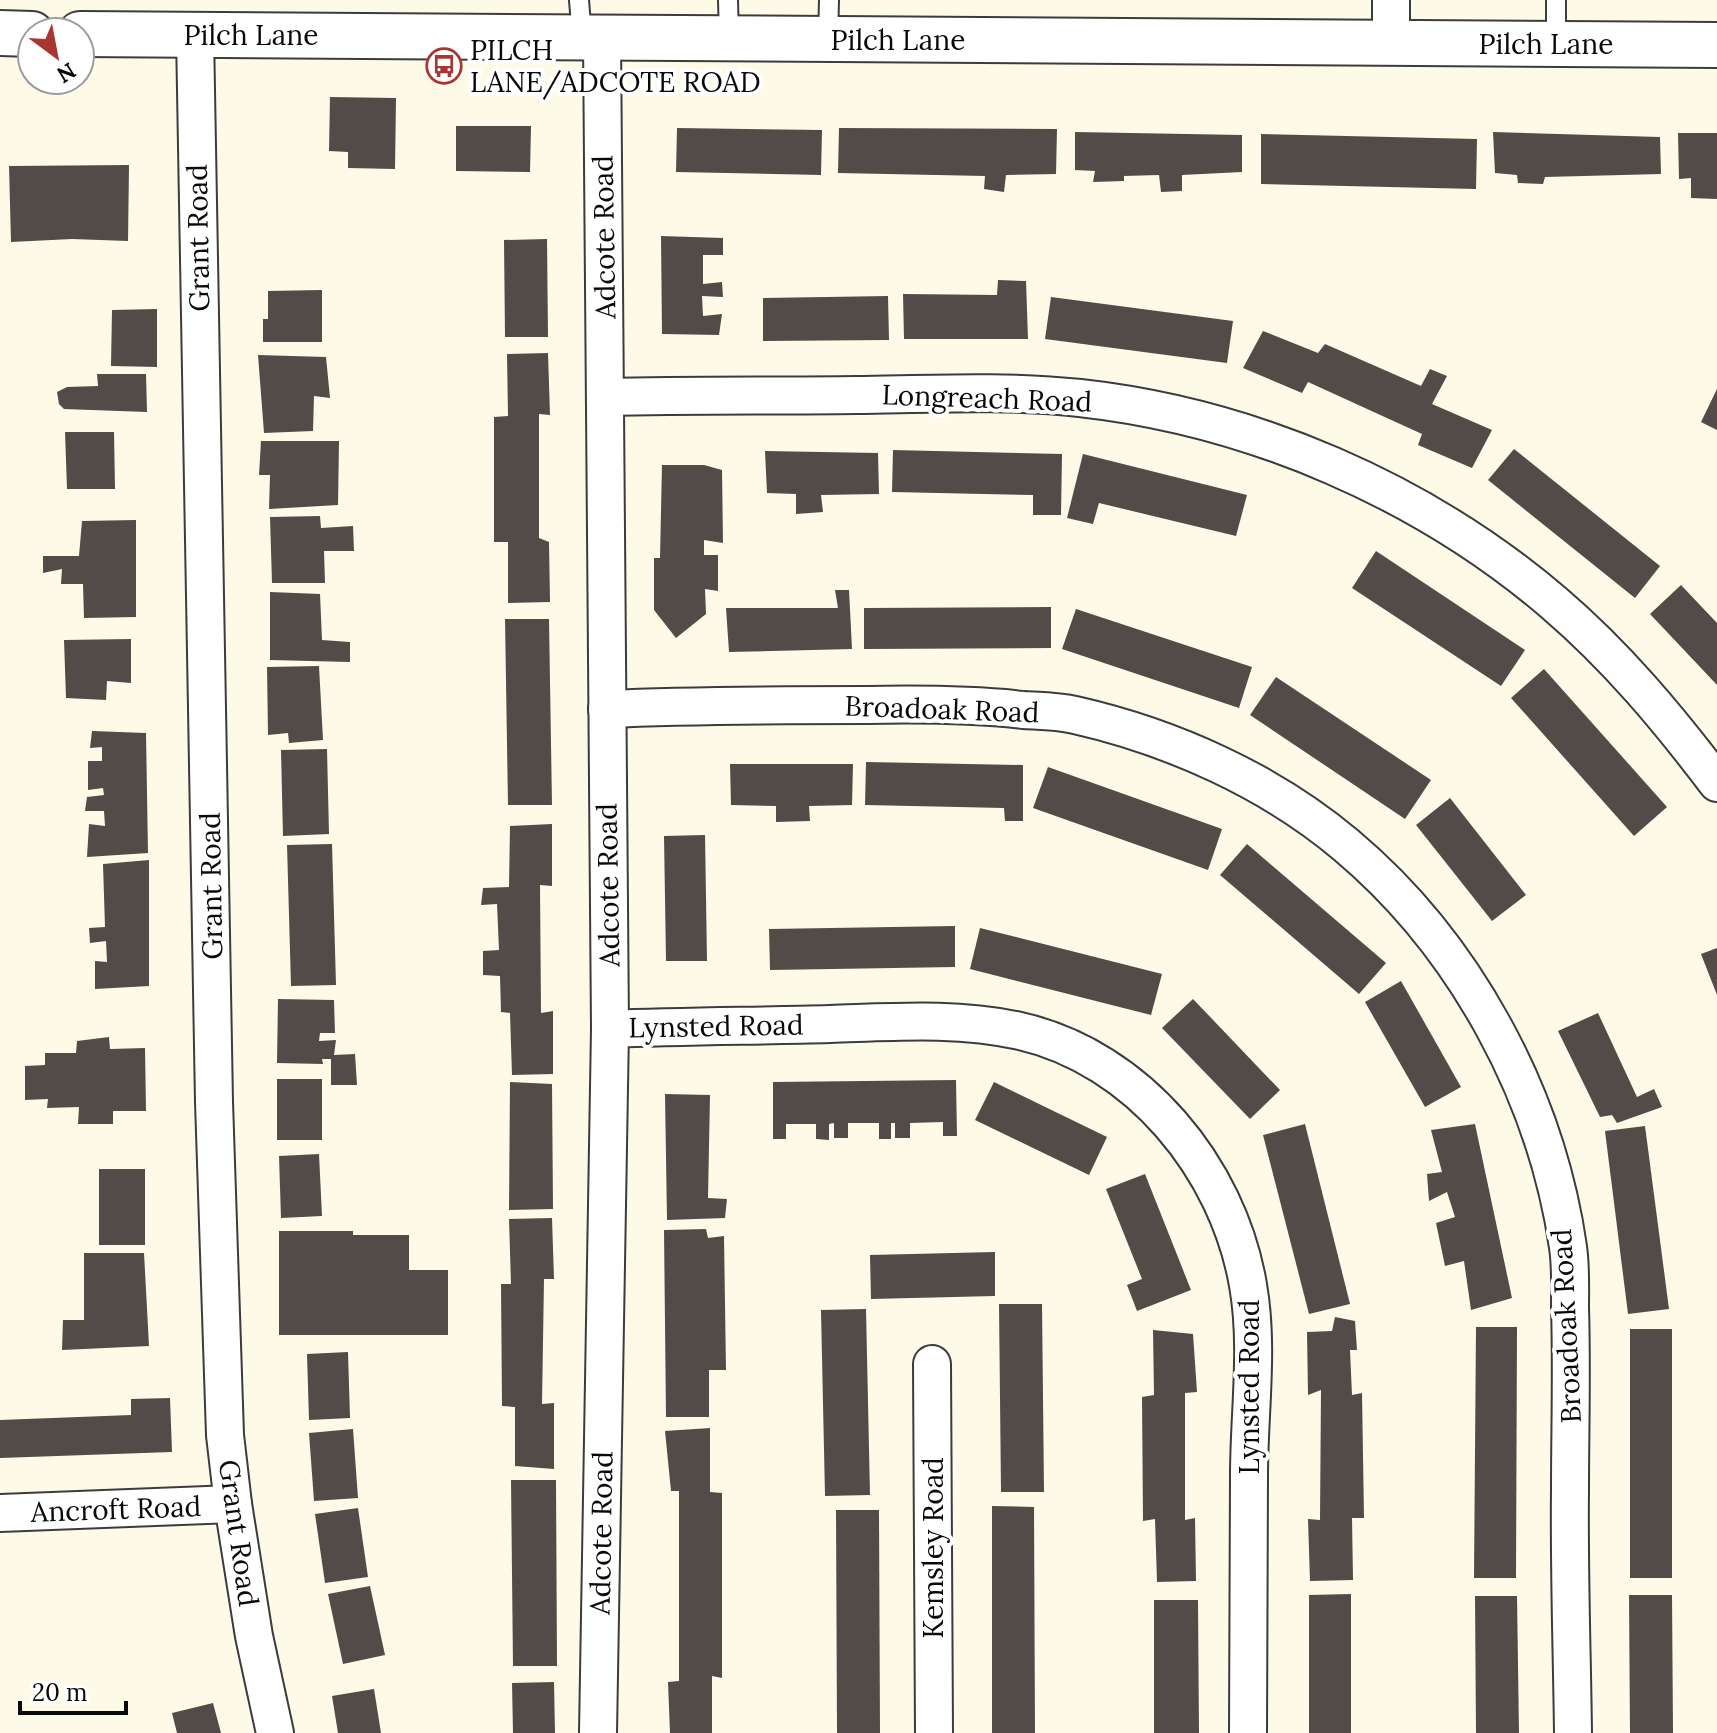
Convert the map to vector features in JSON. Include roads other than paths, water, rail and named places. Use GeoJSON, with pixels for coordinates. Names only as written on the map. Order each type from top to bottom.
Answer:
{"type":"FeatureCollection","features":[{"type":"Feature","properties":{"kind":"street"},"geometry":{"type":"LineString","coordinates":[[1391,0],[1391,43]]}},
{"type":"Feature","properties":{"kind":"street","name":"Pilch Lane"},"geometry":{"type":"LineString","coordinates":[[96,34],[588,25],[729,19],[828,20],[1391,43],[1717,45]]}},
{"type":"Feature","properties":{"kind":"street","name":"Adcote Road"},"geometry":{"type":"LineString","coordinates":[[588,25],[606,397],[610,1029],[598,1733]]}},
{"type":"Feature","properties":{"kind":"street","name":"Grant Road"},"geometry":{"type":"LineString","coordinates":[[195,34],[214,1102],[225,1435],[254,1636],[275,1733]]}},
{"type":"Feature","properties":{"kind":"street","name":"Longreach Road"},"geometry":{"type":"LineString","coordinates":[[606,397],[1042,395],[1155,410],[1290,448],[1357,477],[1432,517],[1525,579],[1583,628],[1638,684],[1717,783]]}},
{"type":"Feature","properties":{"kind":"street","name":"Broadoak Road"},"geometry":{"type":"LineString","coordinates":[[607,709],[967,704],[1072,714],[1210,760],[1259,786],[1306,815],[1347,846],[1392,889],[1441,945],[1490,1018],[1537,1119],[1568,1249],[1572,1367],[1573,1733]]}},
{"type":"Feature","properties":{"kind":"street","name":"Lynsted Road"},"geometry":{"type":"LineString","coordinates":[[610,1029],[955,1021],[1021,1031],[1074,1048],[1111,1069],[1137,1089],[1182,1139],[1213,1183],[1234,1229],[1248,1285],[1253,1341],[1249,1426],[1248,1733]]}},
{"type":"Feature","properties":{"kind":"street","name":"Kemsley Road"},"geometry":{"type":"LineString","coordinates":[[932,1364],[934,1733]]}},
{"type":"Feature","properties":{"kind":"street","name":"Ancroft Road"},"geometry":{"type":"LineString","coordinates":[[0,1513],[233,1504]]}},
{"type":"Feature","properties":{"kind":"lane"},"geometry":{"type":"LineString","coordinates":[[1556,0],[1556,44]]}},
{"type":"Feature","properties":{"kind":"place","name":"PILCH LANE/ADCOTE ROAD"},"geometry":{"type":"Point","coordinates":[444,66]}}]}
